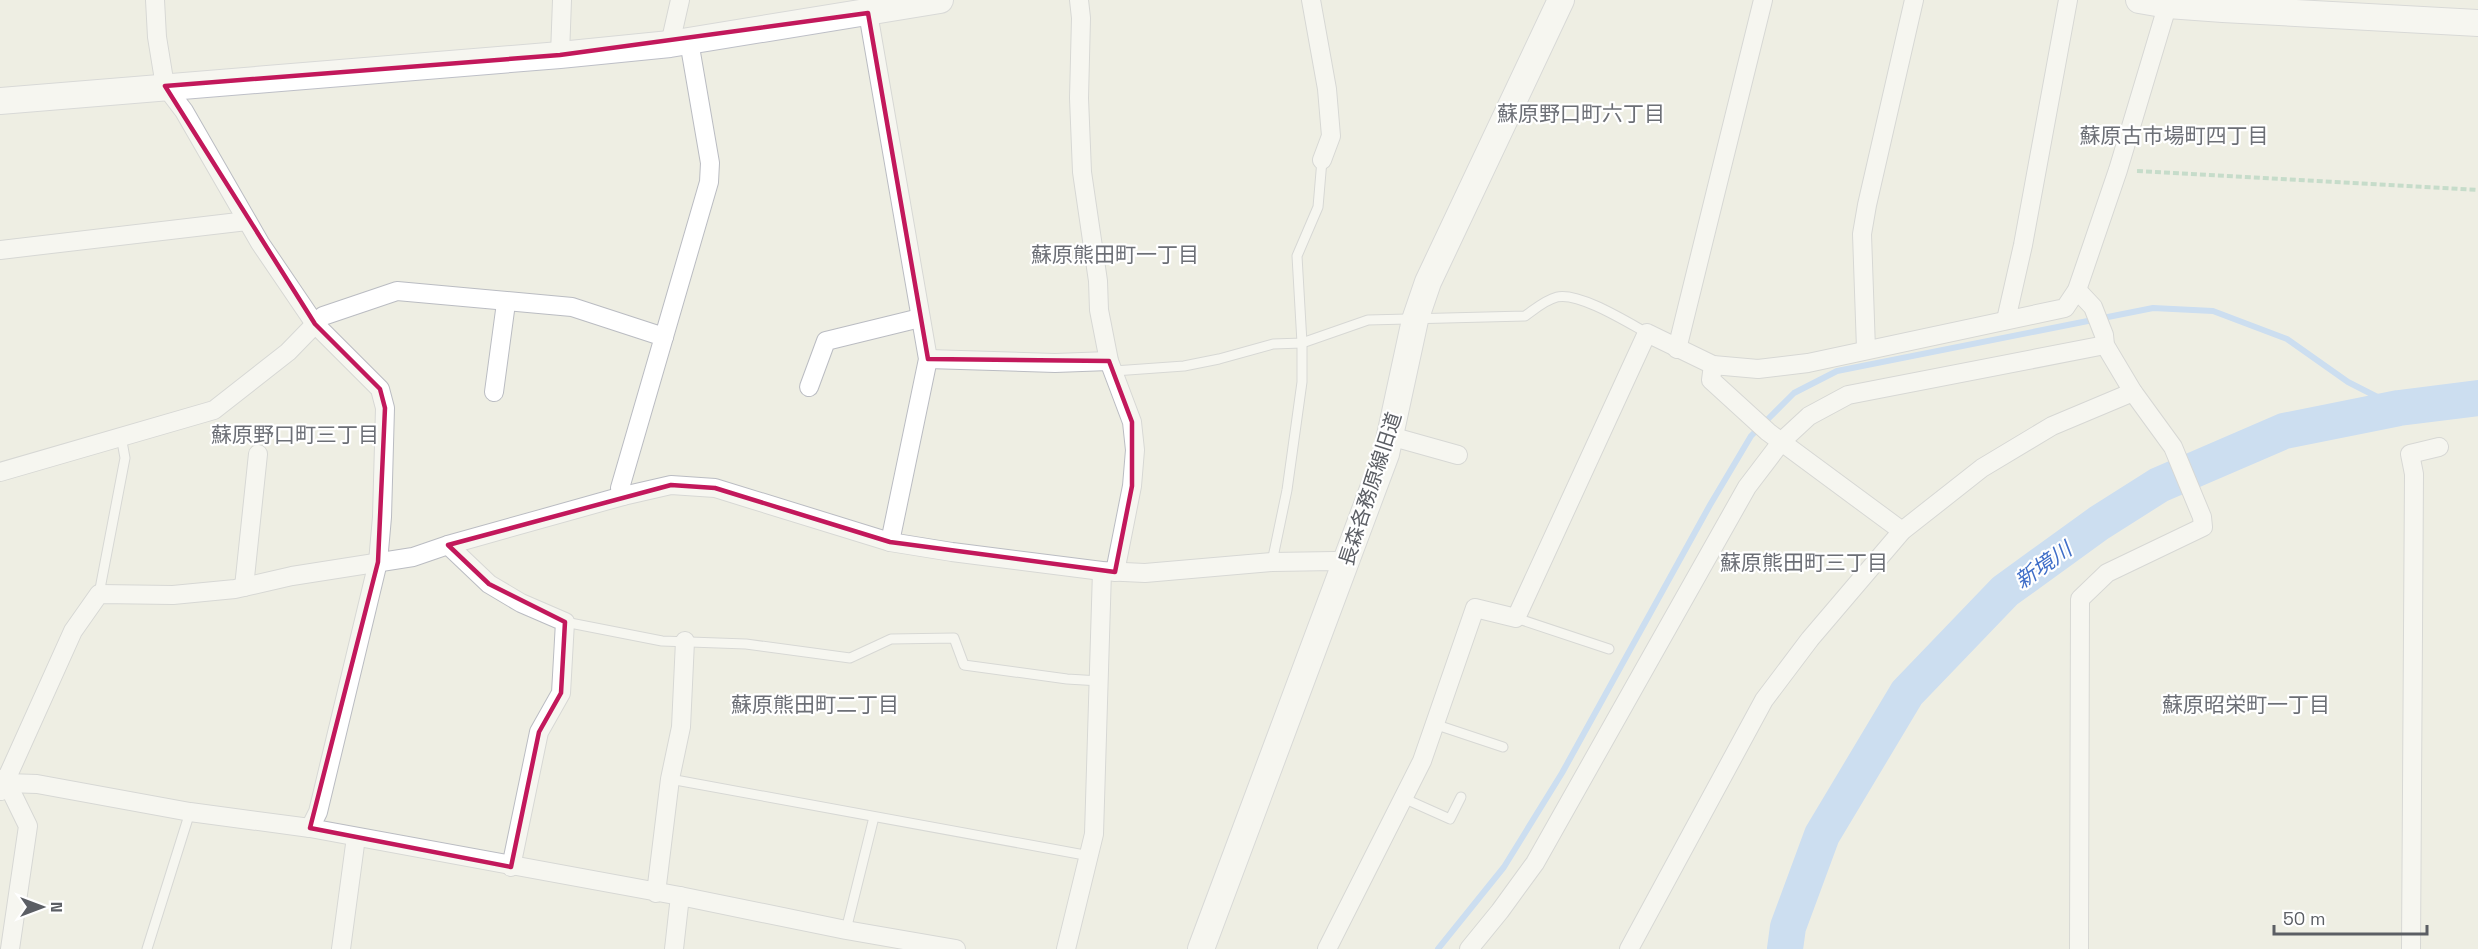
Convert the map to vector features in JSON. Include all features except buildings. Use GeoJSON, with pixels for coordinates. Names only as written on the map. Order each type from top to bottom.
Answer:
{"type":"FeatureCollection","features":[{"type":"Feature","properties":{"kind":"street"},"geometry":{"type":"LineString","coordinates":[[155,0],[157,37],[165,86],[184,111],[247,221],[315,324],[380,389],[385,408],[382,517],[378,562],[318,812],[310,828]]}},
{"type":"Feature","properties":{"kind":"street"},"geometry":{"type":"LineString","coordinates":[[560,55],[562,0]]}},
{"type":"Feature","properties":{"kind":"street"},"geometry":{"type":"LineString","coordinates":[[623,496],[620,488],[709,182],[710,164],[680,42],[680,0]]}},
{"type":"Feature","properties":{"kind":"street"},"geometry":{"type":"LineString","coordinates":[[0,101],[560,55],[680,42],[940,0]]}},
{"type":"Feature","properties":{"kind":"street"},"geometry":{"type":"LineString","coordinates":[[1066,949],[1094,834],[1100,681],[1109,571],[1132,486],[1135,450],[1132,422],[1112,366],[1099,310],[1098,281],[1082,172],[1079,0]]}},
{"type":"Feature","properties":{"kind":"street"},"geometry":{"type":"LineString","coordinates":[[1311,0],[1327,89],[1330,136],[1322,160]]}},
{"type":"Feature","properties":{"kind":"street","name":"長森各務原線旧道"},"geometry":{"type":"LineString","coordinates":[[1201,949],[1386,454],[1415,320],[1428,282],[1561,0]]}},
{"type":"Feature","properties":{"kind":"street"},"geometry":{"type":"LineString","coordinates":[[1677,349],[1763,0]]}},
{"type":"Feature","properties":{"kind":"street"},"geometry":{"type":"LineString","coordinates":[[1866,349],[1863,234],[1867,205],[1914,0]]}},
{"type":"Feature","properties":{"kind":"street"},"geometry":{"type":"LineString","coordinates":[[2006,320],[2023,245],[2068,0]]}},
{"type":"Feature","properties":{"kind":"street"},"geometry":{"type":"LineString","coordinates":[[2139,0],[2478,23]]}},
{"type":"Feature","properties":{"kind":"street"},"geometry":{"type":"LineString","coordinates":[[1327,949],[1422,761],[1475,608],[1516,618],[1647,333],[1713,365],[1758,369],[1808,363],[2065,308],[2077,290],[2118,170],[2168,3]]}},
{"type":"Feature","properties":{"kind":"street"},"geometry":{"type":"LineString","coordinates":[[868,13],[928,359],[890,542]]}},
{"type":"Feature","properties":{"kind":"street"},"geometry":{"type":"LineString","coordinates":[[0,250],[247,221]]}},
{"type":"Feature","properties":{"kind":"street"},"geometry":{"type":"LineString","coordinates":[[2077,290],[2093,307],[2104,340],[2133,392],[2173,447],[2202,517],[2203,527],[2107,573],[2080,599],[2079,949]]}},
{"type":"Feature","properties":{"kind":"street"},"geometry":{"type":"LineString","coordinates":[[0,472],[214,410],[288,352],[323,316],[397,291],[506,303],[572,307],[664,337]]}},
{"type":"Feature","properties":{"kind":"street"},"geometry":{"type":"LineString","coordinates":[[494,392],[506,303]]}},
{"type":"Feature","properties":{"kind":"street"},"geometry":{"type":"LineString","coordinates":[[809,387],[826,341],[920,318]]}},
{"type":"Feature","properties":{"kind":"street"},"geometry":{"type":"LineString","coordinates":[[1469,949],[1535,863],[1775,437],[1848,395],[2104,340]]}},
{"type":"Feature","properties":{"kind":"street"},"geometry":{"type":"LineString","coordinates":[[928,359],[1112,366]]}},
{"type":"Feature","properties":{"kind":"street"},"geometry":{"type":"LineString","coordinates":[[1713,365],[1711,380],[1749,416],[1902,531]]}},
{"type":"Feature","properties":{"kind":"street"},"geometry":{"type":"LineString","coordinates":[[1629,949],[1764,700],[1810,639],[1902,531],[1982,468],[2052,426],[2133,392]]}},
{"type":"Feature","properties":{"kind":"street"},"geometry":{"type":"LineString","coordinates":[[1390,436],[1458,455]]}},
{"type":"Feature","properties":{"kind":"street"},"geometry":{"type":"LineString","coordinates":[[2411,949],[2414,474],[2410,454],[2439,447]]}},
{"type":"Feature","properties":{"kind":"street"},"geometry":{"type":"LineString","coordinates":[[244,587],[258,454]]}},
{"type":"Feature","properties":{"kind":"street"},"geometry":{"type":"LineString","coordinates":[[2,786],[73,631],[99,594],[173,595],[244,587],[413,557],[623,496],[671,485],[716,488],[890,542],[1109,571],[1144,573],[1272,562],[1335,561],[1346,566]]}},
{"type":"Feature","properties":{"kind":"street"},"geometry":{"type":"LineString","coordinates":[[448,545],[489,584],[521,603],[566,622],[561,693],[539,732],[511,867]]}},
{"type":"Feature","properties":{"kind":"street"},"geometry":{"type":"LineString","coordinates":[[656,893],[670,779],[681,727],[685,641]]}},
{"type":"Feature","properties":{"kind":"street"},"geometry":{"type":"LineString","coordinates":[[2,786],[37,784],[190,812],[310,828],[956,949]]}},
{"type":"Feature","properties":{"kind":"street"},"geometry":{"type":"LineString","coordinates":[[2,786],[28,826],[10,949]]}},
{"type":"Feature","properties":{"kind":"street"},"geometry":{"type":"LineString","coordinates":[[341,949],[356,837]]}},
{"type":"Feature","properties":{"kind":"street"},"geometry":{"type":"LineString","coordinates":[[674,949],[680,897]]}},
{"type":"Feature","properties":{"kind":"lane"},"geometry":{"type":"LineString","coordinates":[[1272,562],[1289,479],[1302,382],[1297,256],[1318,207],[1322,160]]}},
{"type":"Feature","properties":{"kind":"lane"},"geometry":{"type":"LineString","coordinates":[[1112,366],[1184,366],[1273,344],[1302,343],[1368,320],[1525,316],[1543,302],[1559,296],[1599,306],[1647,333]]}},
{"type":"Feature","properties":{"kind":"lane"},"geometry":{"type":"LineString","coordinates":[[99,594],[124,458],[121,436]]}},
{"type":"Feature","properties":{"kind":"lane"},"geometry":{"type":"LineString","coordinates":[[1516,618],[1609,649]]}},
{"type":"Feature","properties":{"kind":"lane"},"geometry":{"type":"LineString","coordinates":[[566,622],[662,640],[746,644],[850,658],[891,639],[954,638],[964,665],[1067,679],[1100,681]]}},
{"type":"Feature","properties":{"kind":"lane"},"geometry":{"type":"LineString","coordinates":[[1434,724],[1503,747]]}},
{"type":"Feature","properties":{"kind":"lane"},"geometry":{"type":"LineString","coordinates":[[670,779],[1090,856]]}},
{"type":"Feature","properties":{"kind":"lane"},"geometry":{"type":"LineString","coordinates":[[1402,798],[1450,819],[1461,797]]}},
{"type":"Feature","properties":{"kind":"lane"},"geometry":{"type":"LineString","coordinates":[[147,949],[190,812]]}},
{"type":"Feature","properties":{"kind":"lane"},"geometry":{"type":"LineString","coordinates":[[846,930],[874,817]]}},
{"type":"Feature","properties":{"kind":"path"},"geometry":{"type":"LineString","coordinates":[[2118,170],[2478,190]]}},
{"type":"Feature","properties":{"kind":"highlighted area"},"geometry":{"type":"Polygon","coordinates":[[[868,13],[928,359],[1109,361],[1132,422],[1132,486],[1115,572],[890,542],[715,488],[671,485],[448,545],[489,584],[565,622],[561,693],[539,732],[511,867],[310,828],[378,562],[385,408],[380,389],[315,324],[165,86],[560,55],[868,13]]]}},
{"type":"Feature","properties":{"kind":"waterway"},"geometry":{"type":"LineString","coordinates":[[1438,949],[1504,867],[1562,773],[1710,505],[1751,436],[1794,393],[1837,371],[2153,308],[2213,311],[2287,339],[2348,382],[2399,408]]}},
{"type":"Feature","properties":{"kind":"waterway","name":"新境川"},"geometry":{"type":"LineString","coordinates":[[1785,949],[1788,927],[1822,835],[1907,693],[2005,591],[2099,523],[2159,485],[2284,431],[2399,408],[2478,398]]}},
{"type":"Feature","properties":{"kind":"district","name":"蘇原野口町六丁目"},"geometry":{"type":"Point","coordinates":[1581,113]}},
{"type":"Feature","properties":{"kind":"district","name":"蘇原古市場町四丁目"},"geometry":{"type":"Point","coordinates":[2174,135]}},
{"type":"Feature","properties":{"kind":"district","name":"蘇原熊田町一丁目"},"geometry":{"type":"Point","coordinates":[1115,254]}},
{"type":"Feature","properties":{"kind":"district","name":"蘇原野口町三丁目"},"geometry":{"type":"Point","coordinates":[295,434]}},
{"type":"Feature","properties":{"kind":"district","name":"蘇原熊田町三丁目"},"geometry":{"type":"Point","coordinates":[1804,562]}},
{"type":"Feature","properties":{"kind":"district","name":"蘇原熊田町二丁目"},"geometry":{"type":"Point","coordinates":[815,704]}},
{"type":"Feature","properties":{"kind":"district","name":"蘇原昭栄町一丁目"},"geometry":{"type":"Point","coordinates":[2246,704]}}]}
